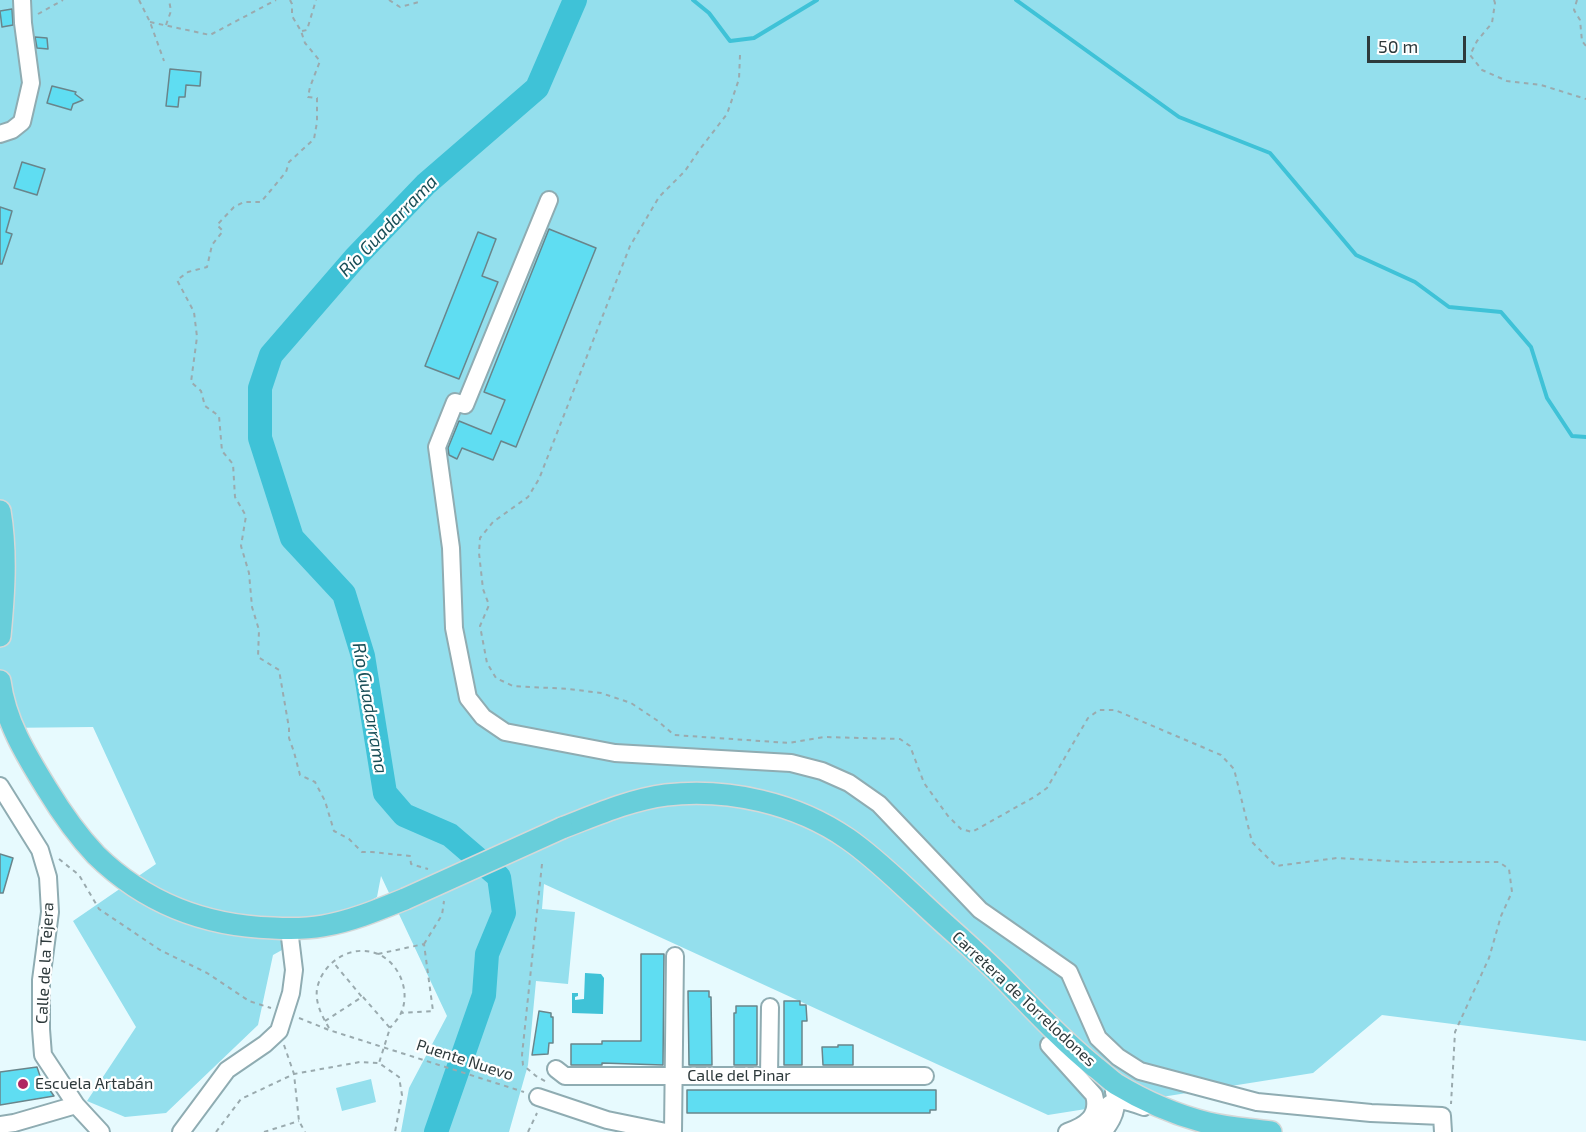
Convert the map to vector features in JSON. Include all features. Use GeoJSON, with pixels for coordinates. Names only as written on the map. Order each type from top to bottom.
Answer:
{"type":"FeatureCollection","features":[{"type":"Feature","properties":{"kind":"main road"},"geometry":{"type":"LineString","coordinates":[[0,511],[5,568],[0,636]]}},
{"type":"Feature","properties":{"kind":"main road"},"geometry":{"type":"LineString","coordinates":[[0,681],[3,701],[11,724],[35,770],[69,822],[112,869],[161,902],[193,915],[247,928],[289,929]]}},
{"type":"Feature","properties":{"kind":"main road","name":"Carretera de Torrelodones"},"geometry":{"type":"LineString","coordinates":[[289,929],[322,926],[354,919],[405,899],[562,828],[621,806],[665,795],[714,794],[742,798],[794,810],[818,820],[846,837],[892,874],[998,973],[1070,1047],[1115,1083],[1202,1128]]}},
{"type":"Feature","properties":{"kind":"main road","name":"Carretera de Torrelodones"},"geometry":{"type":"LineString","coordinates":[[918,900],[1049,1046],[1116,1100],[1156,1119],[1202,1128],[1271,1132]]}},
{"type":"Feature","properties":{"kind":"street"},"geometry":{"type":"LineString","coordinates":[[0,134],[12,130],[22,122],[31,83],[22,0]]}},
{"type":"Feature","properties":{"kind":"street"},"geometry":{"type":"LineString","coordinates":[[549,200],[465,405],[455,402],[437,447],[451,548],[454,628],[468,698],[483,717],[505,732],[615,753],[791,763],[822,771],[849,783],[879,804],[980,909],[1069,972],[1098,1038],[1118,1057],[1140,1071],[1257,1102],[1371,1113],[1442,1124]]}},
{"type":"Feature","properties":{"kind":"street","name":"Calle de la Tejera"},"geometry":{"type":"LineString","coordinates":[[0,786],[40,850],[48,877],[50,912],[40,980],[43,1055],[76,1105],[101,1132]]}},
{"type":"Feature","properties":{"kind":"street"},"geometry":{"type":"LineString","coordinates":[[182,1132],[227,1070],[265,1044],[279,1030],[291,993],[294,970],[289,929]]}},
{"type":"Feature","properties":{"kind":"street"},"geometry":{"type":"LineString","coordinates":[[673,1132],[675,956]]}},
{"type":"Feature","properties":{"kind":"street"},"geometry":{"type":"LineString","coordinates":[[769,1076],[770,1007]]}},
{"type":"Feature","properties":{"kind":"street"},"geometry":{"type":"LineString","coordinates":[[1049,1046],[1094,1095],[1097,1104],[1093,1116],[1078,1128],[1067,1132]]}},
{"type":"Feature","properties":{"kind":"street"},"geometry":{"type":"LineString","coordinates":[[1070,1047],[1081,1063],[1113,1092],[1116,1100],[1115,1111],[1112,1121],[1103,1132]]}},
{"type":"Feature","properties":{"kind":"street","name":"Calle del Pinar"},"geometry":{"type":"LineString","coordinates":[[556,1069],[565,1076],[925,1076]]}},
{"type":"Feature","properties":{"kind":"street"},"geometry":{"type":"LineString","coordinates":[[547,1094],[607,1120],[666,1132]]}},
{"type":"Feature","properties":{"kind":"street"},"geometry":{"type":"LineString","coordinates":[[1084,1132],[1093,1126],[1106,1106],[1116,1100]]}},
{"type":"Feature","properties":{"kind":"street"},"geometry":{"type":"LineString","coordinates":[[10,1126],[76,1105]]}},
{"type":"Feature","properties":{"kind":"path"},"geometry":{"type":"LineString","coordinates":[[23,23],[63,0]]}},
{"type":"Feature","properties":{"kind":"path"},"geometry":{"type":"LineString","coordinates":[[139,0],[150,22],[164,61]]}},
{"type":"Feature","properties":{"kind":"path"},"geometry":{"type":"LineString","coordinates":[[166,25],[171,11],[169,0]]}},
{"type":"Feature","properties":{"kind":"path"},"geometry":{"type":"LineString","coordinates":[[150,22],[210,34],[276,0]]}},
{"type":"Feature","properties":{"kind":"path"},"geometry":{"type":"LineString","coordinates":[[290,0],[292,16],[305,43],[320,61],[308,97],[317,98],[314,140],[289,162],[286,172],[261,202],[244,202],[234,207],[217,225],[222,231],[212,245],[207,267],[188,272],[177,280],[194,312],[196,337],[191,382],[201,391],[205,406],[219,416],[222,451],[233,464],[235,497],[246,516],[241,546],[249,573],[252,607],[259,630],[258,657],[279,670],[290,728],[289,738],[300,775],[315,782],[325,801],[334,831],[349,839],[362,852],[410,856],[411,864],[434,871]]}},
{"type":"Feature","properties":{"kind":"path"},"geometry":{"type":"LineString","coordinates":[[301,31],[307,30],[316,0]]}},
{"type":"Feature","properties":{"kind":"path"},"geometry":{"type":"LineString","coordinates":[[389,0],[400,7],[420,0]]}},
{"type":"Feature","properties":{"kind":"path"},"geometry":{"type":"LineString","coordinates":[[1494,0],[1492,23],[1477,41],[1470,55],[1482,70],[1507,81],[1541,86],[1586,99]]}},
{"type":"Feature","properties":{"kind":"path"},"geometry":{"type":"LineString","coordinates":[[1577,0],[1574,10],[1580,20],[1582,40],[1586,46]]}},
{"type":"Feature","properties":{"kind":"path"},"geometry":{"type":"LineString","coordinates":[[740,54],[739,79],[727,114],[684,171],[659,196],[630,246],[538,479],[528,497],[493,522],[480,538],[478,553],[483,589],[489,605],[480,626],[487,663],[496,678],[513,687],[569,689],[601,693],[631,703],[674,735],[789,743],[824,737],[900,739],[910,746],[924,783],[948,816],[961,829],[972,832],[1047,788],[1088,718],[1099,710],[1115,710],[1221,755],[1234,769],[1251,842],[1276,866],[1337,858],[1407,862],[1499,862],[1509,869],[1512,892],[1500,916],[1489,958],[1455,1032],[1452,1103],[1442,1124]]}},
{"type":"Feature","properties":{"kind":"path","name":"Puente Nuevo"},"geometry":{"type":"LineString","coordinates":[[40,850],[63,860],[79,874],[99,909],[160,950],[207,973],[249,1001],[329,1030],[547,1094]]}},
{"type":"Feature","properties":{"kind":"path"},"geometry":{"type":"LineString","coordinates":[[528,1132],[547,1094],[536,1076],[523,1065],[522,1054],[542,864]]}},
{"type":"Feature","properties":{"kind":"path"},"geometry":{"type":"LineString","coordinates":[[401,1013],[433,1011],[424,944],[442,915],[445,894]]}},
{"type":"Feature","properties":{"kind":"path"},"geometry":{"type":"LineString","coordinates":[[329,1030],[318,1006],[317,989],[322,974],[333,961],[348,953],[364,951],[378,954],[424,944]]}},
{"type":"Feature","properties":{"kind":"path"},"geometry":{"type":"LineString","coordinates":[[378,954],[394,966],[402,980],[405,997],[401,1013],[390,1028],[379,1063]]}},
{"type":"Feature","properties":{"kind":"path"},"geometry":{"type":"LineString","coordinates":[[333,961],[390,1028]]}},
{"type":"Feature","properties":{"kind":"path"},"geometry":{"type":"LineString","coordinates":[[325,1021],[363,997]]}},
{"type":"Feature","properties":{"kind":"path"},"geometry":{"type":"LineString","coordinates":[[279,1030],[294,1074],[299,1121],[305,1132]]}},
{"type":"Feature","properties":{"kind":"path"},"geometry":{"type":"LineString","coordinates":[[216,1132],[241,1100],[294,1074],[360,1062],[379,1063],[399,1077],[402,1095],[395,1132]]}},
{"type":"Feature","properties":{"kind":"path"},"geometry":{"type":"LineString","coordinates":[[264,1132],[299,1121]]}},
{"type":"Feature","properties":{"kind":"shaded area"},"geometry":{"type":"Polygon","coordinates":[[[0,0],[1586,0],[1586,1041],[1382,1015],[1313,1073],[1048,1115],[544,884],[542,909],[575,912],[568,984],[536,981],[528,1065],[509,1132],[401,1132],[409,1088],[447,1016],[381,876],[377,897],[273,955],[258,1025],[166,1113],[125,1117],[87,1101],[136,1027],[73,921],[156,864],[93,727],[0,728],[0,0]]]}},
{"type":"Feature","properties":{"kind":"shaded area"},"geometry":{"type":"Polygon","coordinates":[[[585,973],[601,974],[604,978],[603,1014],[572,1013],[572,993],[578,993],[575,1000],[584,999],[585,973]]]}},
{"type":"Feature","properties":{"kind":"shaded area"},"geometry":{"type":"Polygon","coordinates":[[[371,1079],[376,1102],[342,1111],[336,1088],[371,1079]]]}},
{"type":"Feature","properties":{"kind":"building"},"geometry":{"type":"Polygon","coordinates":[[[12,9],[13,25],[2,27],[0,11],[12,9]]]}},
{"type":"Feature","properties":{"kind":"building"},"geometry":{"type":"Polygon","coordinates":[[[35,37],[47,38],[48,49],[37,48],[35,37]]]}},
{"type":"Feature","properties":{"kind":"building"},"geometry":{"type":"Polygon","coordinates":[[[170,69],[201,72],[200,86],[186,85],[185,97],[179,97],[178,107],[166,106],[170,69]]]}},
{"type":"Feature","properties":{"kind":"building"},"geometry":{"type":"Polygon","coordinates":[[[52,86],[76,92],[75,94],[83,100],[73,104],[71,110],[47,103],[52,86]]]}},
{"type":"Feature","properties":{"kind":"building"},"geometry":{"type":"Polygon","coordinates":[[[22,162],[45,169],[37,195],[14,188],[22,162]]]}},
{"type":"Feature","properties":{"kind":"building"},"geometry":{"type":"Polygon","coordinates":[[[0,207],[12,211],[6,232],[12,234],[2,264],[0,264],[0,207]]]}},
{"type":"Feature","properties":{"kind":"building"},"geometry":{"type":"Polygon","coordinates":[[[549,229],[596,248],[516,447],[501,441],[493,460],[462,448],[457,459],[449,455],[448,448],[459,421],[491,434],[505,400],[484,392],[549,229]]]}},
{"type":"Feature","properties":{"kind":"building"},"geometry":{"type":"Polygon","coordinates":[[[478,232],[496,239],[482,276],[498,282],[459,379],[425,366],[478,232]]]}},
{"type":"Feature","properties":{"kind":"building"},"geometry":{"type":"Polygon","coordinates":[[[0,854],[13,858],[3,893],[0,893],[0,854]]]}},
{"type":"Feature","properties":{"kind":"building"},"geometry":{"type":"Polygon","coordinates":[[[641,954],[664,954],[663,1065],[602,1063],[602,1065],[571,1065],[571,1044],[641,1041],[641,954]]]}},
{"type":"Feature","properties":{"kind":"building"},"geometry":{"type":"Polygon","coordinates":[[[688,991],[709,991],[709,997],[711,997],[712,1065],[689,1065],[688,991]]]}},
{"type":"Feature","properties":{"kind":"building"},"geometry":{"type":"Polygon","coordinates":[[[784,1001],[800,1001],[800,1005],[806,1005],[807,1021],[802,1021],[802,1065],[784,1065],[784,1001]]]}},
{"type":"Feature","properties":{"kind":"building"},"geometry":{"type":"Polygon","coordinates":[[[736,1006],[757,1006],[757,1065],[734,1065],[736,1006]]]}},
{"type":"Feature","properties":{"kind":"building"},"geometry":{"type":"Polygon","coordinates":[[[539,1011],[551,1013],[553,1017],[553,1043],[549,1043],[548,1054],[532,1055],[539,1011]]]}},
{"type":"Feature","properties":{"kind":"building"},"geometry":{"type":"Polygon","coordinates":[[[838,1045],[853,1045],[853,1065],[823,1065],[822,1047],[838,1047],[838,1045]]]}},
{"type":"Feature","properties":{"kind":"building"},"geometry":{"type":"Polygon","coordinates":[[[37,1067],[40,1076],[54,1096],[0,1105],[0,1072],[37,1067]]]}},
{"type":"Feature","properties":{"kind":"building"},"geometry":{"type":"Polygon","coordinates":[[[687,1090],[936,1090],[936,1110],[930,1110],[930,1113],[687,1113],[687,1090]]]}},
{"type":"Feature","properties":{"kind":"waterway","name":"Río Guadarrama"},"geometry":{"type":"LineString","coordinates":[[436,1132],[484,995],[487,954],[504,913],[499,877],[450,835],[404,815],[385,793],[363,656],[344,594],[292,538],[260,438],[260,388],[271,355],[355,258],[426,184],[537,88],[575,0]]}},
{"type":"Feature","properties":{"kind":"waterway"},"geometry":{"type":"LineString","coordinates":[[693,0],[709,13],[730,41],[754,38],[817,0]]}},
{"type":"Feature","properties":{"kind":"waterway"},"geometry":{"type":"LineString","coordinates":[[1016,0],[1179,117],[1270,153],[1356,255],[1415,282],[1449,307],[1501,312],[1531,347],[1547,398],[1572,436],[1586,437]]}},
{"type":"Feature","properties":{"kind":"place","name":"Escuela Artabán"},"geometry":{"type":"Point","coordinates":[23,1084]}}]}
